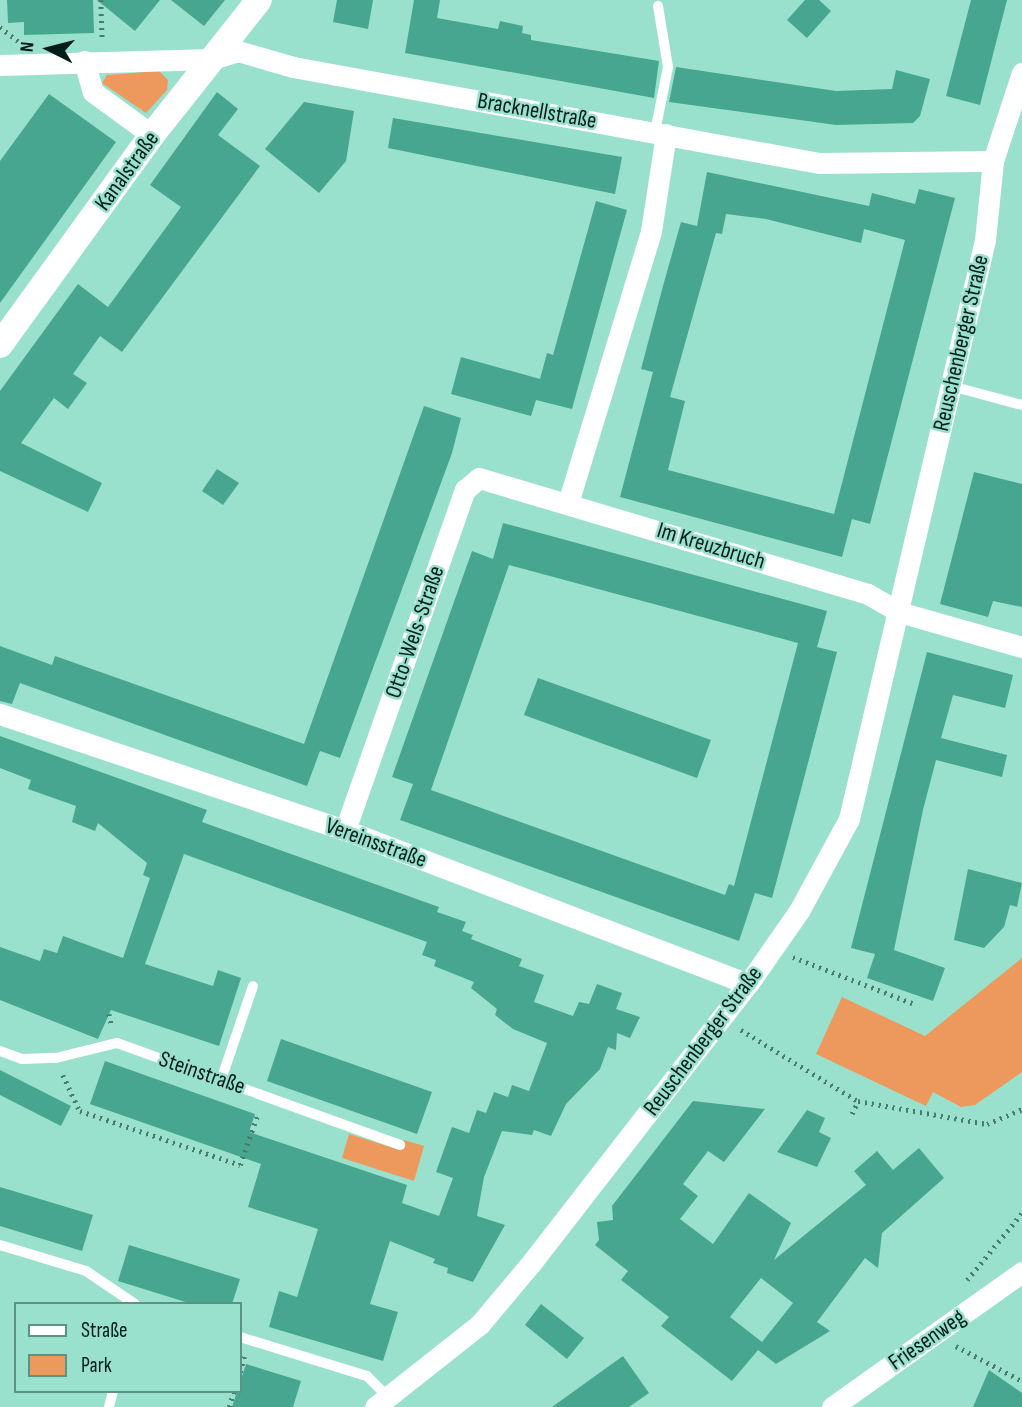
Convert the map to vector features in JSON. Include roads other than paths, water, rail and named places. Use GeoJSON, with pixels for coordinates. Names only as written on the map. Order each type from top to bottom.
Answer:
{"type":"FeatureCollection","features":[{"type":"Feature","properties":{"kind":"street","name":"Kanalstraße"},"geometry":{"type":"LineString","coordinates":[[0,345],[152,135],[259,0]]}},
{"type":"Feature","properties":{"kind":"street","name":"Bracknellstraße"},"geometry":{"type":"LineString","coordinates":[[0,65],[94,60],[212,59],[238,51],[293,67],[819,163],[993,161]]}},
{"type":"Feature","properties":{"kind":"street"},"geometry":{"type":"LineString","coordinates":[[94,60],[93,92],[152,135]]}},
{"type":"Feature","properties":{"kind":"street","name":"Reuschenberger Straße"},"geometry":{"type":"LineString","coordinates":[[381,1402],[480,1324],[748,984],[799,911],[849,819],[985,240],[993,161],[1022,74]]}},
{"type":"Feature","properties":{"kind":"street"},"geometry":{"type":"LineString","coordinates":[[568,503],[651,230],[660,133]]}},
{"type":"Feature","properties":{"kind":"street","name":"Otto-Wels-Straße"},"geometry":{"type":"LineString","coordinates":[[345,830],[465,490],[480,478],[520,488]]}},
{"type":"Feature","properties":{"kind":"street","name":"Im Kreuzbruch"},"geometry":{"type":"LineString","coordinates":[[520,488],[868,594],[899,612]]}},
{"type":"Feature","properties":{"kind":"street"},"geometry":{"type":"LineString","coordinates":[[899,612],[1022,648]]}},
{"type":"Feature","properties":{"kind":"street","name":"Vereinsstraße"},"geometry":{"type":"LineString","coordinates":[[0,714],[345,830],[748,984]]}},
{"type":"Feature","properties":{"kind":"street","name":"Friesenweg"},"geometry":{"type":"LineString","coordinates":[[832,1407],[1022,1272]]}},
{"type":"Feature","properties":{"kind":"lane"},"geometry":{"type":"LineString","coordinates":[[658,6],[668,67],[660,133]]}},
{"type":"Feature","properties":{"kind":"lane"},"geometry":{"type":"LineString","coordinates":[[951,386],[1022,405]]}},
{"type":"Feature","properties":{"kind":"lane"},"geometry":{"type":"LineString","coordinates":[[221,1080],[253,986]]}},
{"type":"Feature","properties":{"kind":"lane","name":"Steinstraße"},"geometry":{"type":"LineString","coordinates":[[0,1051],[22,1059],[56,1058],[117,1043],[400,1145]]}},
{"type":"Feature","properties":{"kind":"lane"},"geometry":{"type":"LineString","coordinates":[[0,1245],[78,1268],[132,1302]]}},
{"type":"Feature","properties":{"kind":"lane","name":"Reuschenberger Straße"},"geometry":{"type":"LineString","coordinates":[[242,1338],[367,1376],[381,1402]]}}]}
